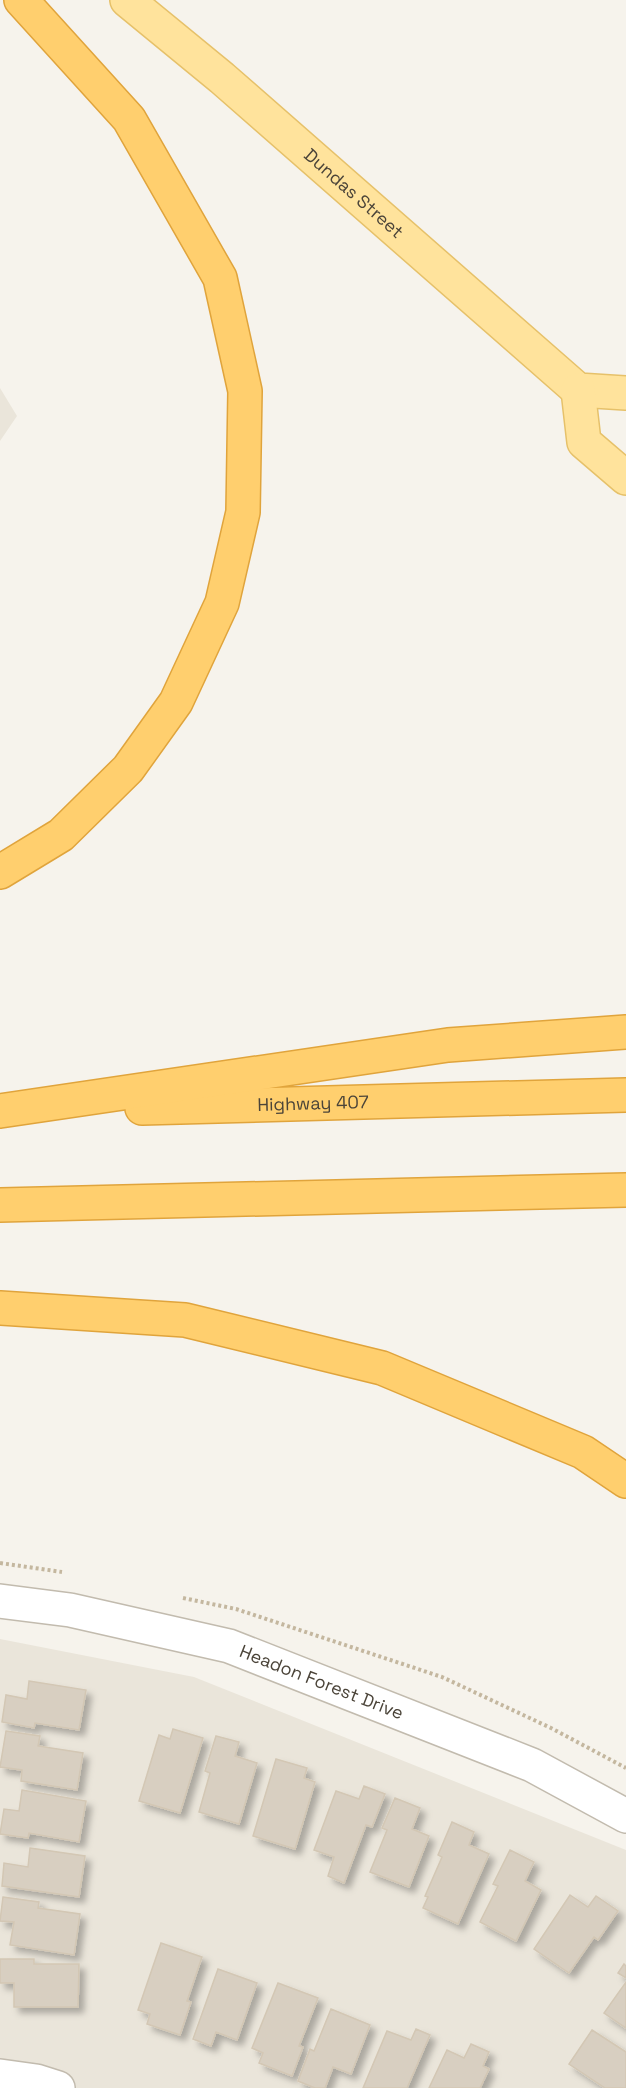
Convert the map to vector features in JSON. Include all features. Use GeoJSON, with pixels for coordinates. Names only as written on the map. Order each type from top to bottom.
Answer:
{"type":"FeatureCollection","features":[{"type":"Feature","properties":{"kind":"highway"},"geometry":{"type":"LineString","coordinates":[[0,872],[61,835],[128,769],[176,702],[222,603],[243,512],[246,391],[220,278],[129,120],[21,0]]}},
{"type":"Feature","properties":{"kind":"highway"},"geometry":{"type":"LineString","coordinates":[[0,1112],[448,1045],[626,1032]]}},
{"type":"Feature","properties":{"kind":"highway","name":"Highway 407"},"geometry":{"type":"LineString","coordinates":[[0,1112],[626,1095]]}},
{"type":"Feature","properties":{"kind":"highway"},"geometry":{"type":"LineString","coordinates":[[0,1205],[626,1190]]}},
{"type":"Feature","properties":{"kind":"highway"},"geometry":{"type":"LineString","coordinates":[[0,1308],[185,1320],[382,1368],[583,1452],[626,1481]]}},
{"type":"Feature","properties":{"kind":"main road","name":"Dundas Street"},"geometry":{"type":"LineString","coordinates":[[127,0],[222,78],[578,390]]}},
{"type":"Feature","properties":{"kind":"main road"},"geometry":{"type":"LineString","coordinates":[[626,393],[578,390],[584,442],[626,478]]}},
{"type":"Feature","properties":{"kind":"street","name":"Headon Forest Drive"},"geometry":{"type":"LineString","coordinates":[[0,1601],[70,1610],[229,1646],[532,1765],[626,1816]]}},
{"type":"Feature","properties":{"kind":"street"},"geometry":{"type":"LineString","coordinates":[[0,2076],[36,2081],[58,2088]]}},
{"type":"Feature","properties":{"kind":"shaded area"},"geometry":{"type":"Polygon","coordinates":[[[0,388],[17,416],[0,441],[0,388]]]}},
{"type":"Feature","properties":{"kind":"shaded area"},"geometry":{"type":"Polygon","coordinates":[[[0,1639],[194,1677],[626,1850],[626,2088],[0,2088],[0,1639]]]}},
{"type":"Feature","properties":{"kind":"building"},"geometry":{"type":"Polygon","coordinates":[[[29,1681],[86,1690],[79,1730],[35,1723],[34,1728],[2,1722],[6,1695],[27,1699],[29,1681]]]}},
{"type":"Feature","properties":{"kind":"building"},"geometry":{"type":"Polygon","coordinates":[[[173,1729],[203,1738],[180,1813],[139,1801],[159,1735],[170,1739],[173,1729]]]}},
{"type":"Feature","properties":{"kind":"building"},"geometry":{"type":"Polygon","coordinates":[[[6,1731],[40,1736],[38,1746],[83,1753],[77,1790],[21,1781],[22,1770],[0,1767],[6,1731]]]}},
{"type":"Feature","properties":{"kind":"building"},"geometry":{"type":"Polygon","coordinates":[[[216,1736],[239,1742],[235,1756],[257,1763],[239,1824],[199,1812],[210,1773],[205,1771],[216,1736]]]}},
{"type":"Feature","properties":{"kind":"building"},"geometry":{"type":"Polygon","coordinates":[[[276,1759],[307,1768],[304,1778],[315,1782],[295,1849],[253,1836],[276,1759]]]}},
{"type":"Feature","properties":{"kind":"building"},"geometry":{"type":"Polygon","coordinates":[[[364,1786],[385,1794],[372,1827],[366,1825],[344,1883],[328,1876],[334,1857],[314,1850],[336,1791],[359,1799],[364,1786]]]}},
{"type":"Feature","properties":{"kind":"building"},"geometry":{"type":"Polygon","coordinates":[[[22,1790],[86,1801],[79,1842],[29,1833],[28,1838],[0,1834],[4,1809],[19,1811],[22,1790]]]}},
{"type":"Feature","properties":{"kind":"building"},"geometry":{"type":"Polygon","coordinates":[[[395,1798],[420,1808],[412,1829],[429,1836],[409,1887],[370,1872],[387,1830],[382,1828],[395,1798]]]}},
{"type":"Feature","properties":{"kind":"building"},"geometry":{"type":"Polygon","coordinates":[[[452,1822],[474,1832],[469,1845],[489,1854],[458,1924],[423,1908],[428,1897],[425,1896],[442,1857],[438,1855],[452,1822]]]}},
{"type":"Feature","properties":{"kind":"building"},"geometry":{"type":"Polygon","coordinates":[[[30,1848],[85,1856],[79,1897],[2,1886],[4,1863],[28,1867],[30,1848]]]}},
{"type":"Feature","properties":{"kind":"building"},"geometry":{"type":"Polygon","coordinates":[[[510,1850],[534,1862],[525,1881],[541,1890],[516,1941],[480,1922],[498,1886],[493,1884],[510,1850]]]}},
{"type":"Feature","properties":{"kind":"building"},"geometry":{"type":"Polygon","coordinates":[[[570,1895],[588,1907],[596,1896],[618,1911],[598,1940],[594,1937],[569,1973],[534,1949],[570,1895]]]}},
{"type":"Feature","properties":{"kind":"building"},"geometry":{"type":"Polygon","coordinates":[[[3,1897],[39,1902],[38,1908],[80,1914],[74,1955],[10,1945],[14,1922],[0,1921],[3,1897]]]}},
{"type":"Feature","properties":{"kind":"building"},"geometry":{"type":"Polygon","coordinates":[[[161,1943],[202,1957],[187,2001],[191,2002],[180,2035],[147,2024],[150,2014],[138,2010],[161,1943]]]}},
{"type":"Feature","properties":{"kind":"building"},"geometry":{"type":"Polygon","coordinates":[[[0,1959],[34,1959],[34,1964],[79,1964],[78,2007],[14,2007],[14,1983],[0,1983],[0,1959]]]}},
{"type":"Feature","properties":{"kind":"building"},"geometry":{"type":"Polygon","coordinates":[[[624,1964],[626,1966],[626,1978],[618,1973],[624,1964]]]}},
{"type":"Feature","properties":{"kind":"building"},"geometry":{"type":"Polygon","coordinates":[[[218,1969],[257,1983],[237,2040],[216,2032],[211,2046],[193,2039],[218,1969]]]}},
{"type":"Feature","properties":{"kind":"building"},"geometry":{"type":"Polygon","coordinates":[[[626,1982],[626,2028],[604,2013],[626,1982]]]}},
{"type":"Feature","properties":{"kind":"building"},"geometry":{"type":"Polygon","coordinates":[[[278,1983],[318,1998],[299,2046],[303,2047],[292,2076],[259,2063],[263,2053],[252,2048],[278,1983]]]}},
{"type":"Feature","properties":{"kind":"building"},"geometry":{"type":"Polygon","coordinates":[[[331,2009],[370,2025],[351,2074],[333,2067],[325,2088],[315,2088],[298,2081],[310,2049],[314,2051],[331,2009]]]}},
{"type":"Feature","properties":{"kind":"building"},"geometry":{"type":"Polygon","coordinates":[[[416,2029],[430,2035],[407,2088],[363,2088],[387,2031],[411,2040],[416,2029]]]}},
{"type":"Feature","properties":{"kind":"building"},"geometry":{"type":"Polygon","coordinates":[[[592,2030],[626,2052],[626,2088],[605,2088],[569,2064],[592,2030]]]}},
{"type":"Feature","properties":{"kind":"building"},"geometry":{"type":"Polygon","coordinates":[[[471,2044],[489,2052],[483,2066],[489,2069],[480,2088],[429,2088],[447,2050],[464,2058],[471,2044]]]}}]}
